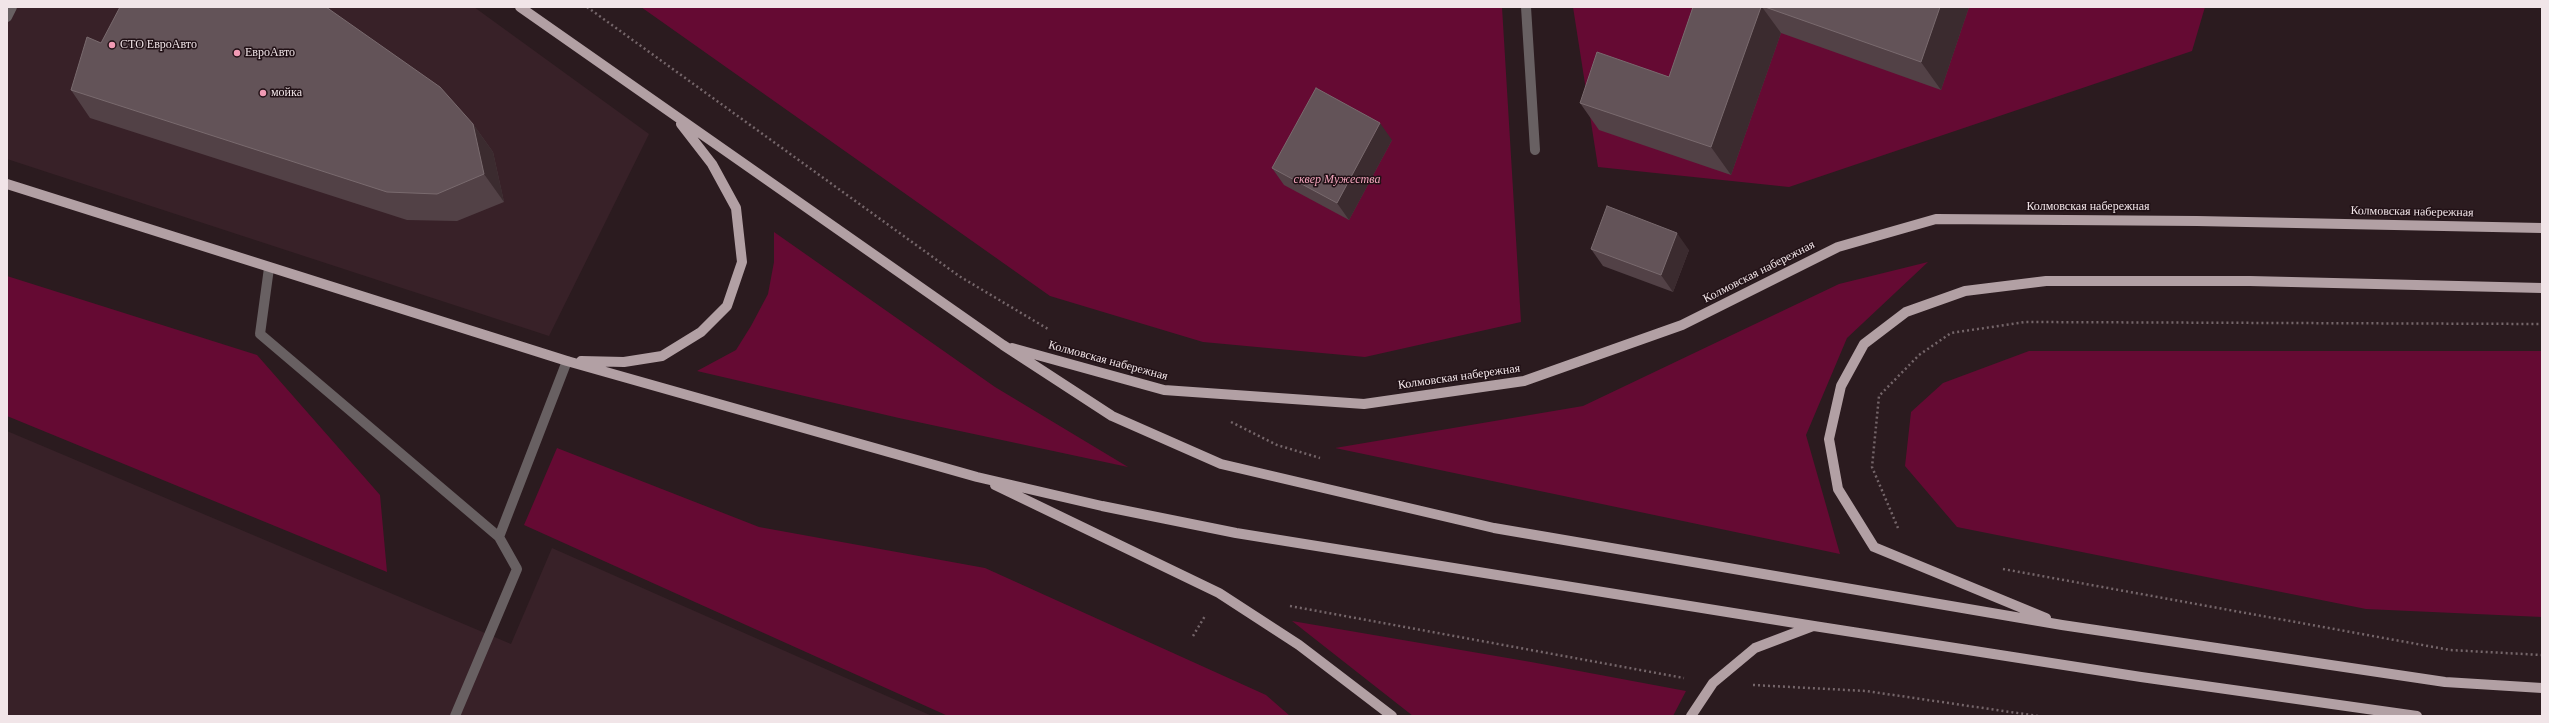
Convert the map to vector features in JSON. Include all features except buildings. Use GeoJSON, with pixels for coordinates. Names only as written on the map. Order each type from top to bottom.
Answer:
{"type":"FeatureCollection","features":[{"type":"Feature","properties":{"kind":"main road"},"geometry":{"type":"LineString","coordinates":[[520,7],[1003,346],[1112,416],[1221,464],[1494,528],[2062,625],[2445,682],[2542,688]]}},
{"type":"Feature","properties":{"kind":"main road"},"geometry":{"type":"LineString","coordinates":[[567,361],[624,362],[662,356],[700,332],[727,306],[742,262],[736,208],[712,164],[675,116]]}},
{"type":"Feature","properties":{"kind":"main road"},"geometry":{"type":"LineString","coordinates":[[7,184],[567,361],[977,477],[1102,506],[1236,533],[1814,626],[2141,677],[2417,716]]}},
{"type":"Feature","properties":{"kind":"main road","name":"Колмовская набережная"},"geometry":{"type":"LineString","coordinates":[[1003,346],[1164,390],[1364,404],[1524,381],[1682,325],[1838,246],[1936,219],[2205,221],[2542,228]]}},
{"type":"Feature","properties":{"kind":"main road"},"geometry":{"type":"LineString","coordinates":[[2062,625],[1874,547],[1838,489],[1829,438],[1841,386],[1864,344],[1906,312],[1965,291],[2046,282],[2250,282],[2542,288]]}},
{"type":"Feature","properties":{"kind":"main road"},"geometry":{"type":"LineString","coordinates":[[977,477],[1218,593],[1299,645],[1392,716]]}},
{"type":"Feature","properties":{"kind":"main road"},"geometry":{"type":"LineString","coordinates":[[1691,716],[1713,683],[1755,648],[1814,626]]}},
{"type":"Feature","properties":{"kind":"lane"},"geometry":{"type":"LineString","coordinates":[[7,17],[12,7]]}},
{"type":"Feature","properties":{"kind":"lane"},"geometry":{"type":"LineString","coordinates":[[1526,7],[1536,150]]}},
{"type":"Feature","properties":{"kind":"lane"},"geometry":{"type":"LineString","coordinates":[[269,268],[260,334],[499,537],[517,569],[455,716]]}},
{"type":"Feature","properties":{"kind":"lane"},"geometry":{"type":"LineString","coordinates":[[499,537],[567,361]]}},
{"type":"Feature","properties":{"kind":"path"},"geometry":{"type":"LineString","coordinates":[[587,7],[959,276],[1052,331]]}},
{"type":"Feature","properties":{"kind":"path"},"geometry":{"type":"LineString","coordinates":[[1899,531],[1872,467],[1879,396],[1919,355],[1951,333],[2024,322],[2542,324]]}},
{"type":"Feature","properties":{"kind":"path"},"geometry":{"type":"LineString","coordinates":[[1228,421],[1277,445],[1322,459]]}},
{"type":"Feature","properties":{"kind":"path"},"geometry":{"type":"LineString","coordinates":[[2002,569],[2450,650],[2542,655]]}},
{"type":"Feature","properties":{"kind":"path"},"geometry":{"type":"LineString","coordinates":[[1289,606],[1713,683],[1866,691],[2038,716]]}},
{"type":"Feature","properties":{"kind":"shaded area"},"geometry":{"type":"Polygon","coordinates":[[[7,7],[474,7],[649,134],[549,336],[7,159],[7,7]]]}},
{"type":"Feature","properties":{"kind":"shaded area"},"geometry":{"type":"Polygon","coordinates":[[[7,431],[511,644],[552,548],[932,716],[7,716],[7,431]]]}},
{"type":"Feature","properties":{"kind":"green space","name":"сквер Мужества"},"geometry":{"type":"Polygon","coordinates":[[[641,7],[1502,7],[1521,322],[1365,357],[1203,342],[1050,296],[641,7]]]}},
{"type":"Feature","properties":{"kind":"green space"},"geometry":{"type":"Polygon","coordinates":[[[1573,7],[2205,7],[2192,51],[1789,187],[1598,167],[1573,7]]]}},
{"type":"Feature","properties":{"kind":"green space"},"geometry":{"type":"Polygon","coordinates":[[[774,232],[995,387],[1128,467],[899,418],[697,371],[736,350],[751,326],[768,294],[774,262],[774,232]]]}},
{"type":"Feature","properties":{"kind":"green space"},"geometry":{"type":"Polygon","coordinates":[[[1928,262],[1847,338],[1806,435],[1840,554],[1335,448],[1583,406],[1839,284],[1928,262]]]}},
{"type":"Feature","properties":{"kind":"green space"},"geometry":{"type":"Polygon","coordinates":[[[7,276],[257,355],[380,495],[387,572],[7,416],[7,276]]]}},
{"type":"Feature","properties":{"kind":"green space"},"geometry":{"type":"Polygon","coordinates":[[[2029,351],[2542,351],[2542,617],[2366,609],[1957,527],[1905,466],[1911,412],[1943,383],[2029,351]]]}},
{"type":"Feature","properties":{"kind":"green space"},"geometry":{"type":"Polygon","coordinates":[[[557,448],[759,527],[985,568],[1266,695],[1290,716],[948,716],[524,525],[557,448]]]}},
{"type":"Feature","properties":{"kind":"green space"},"geometry":{"type":"Polygon","coordinates":[[[1292,621],[1531,662],[1686,691],[1673,716],[1413,716],[1292,621]]]}},
{"type":"Feature","properties":{"kind":"place","name":"СТО ЕвроАвто"},"geometry":{"type":"Point","coordinates":[112,45]}},
{"type":"Feature","properties":{"kind":"place","name":"ЕвроАвто"},"geometry":{"type":"Point","coordinates":[237,53]}},
{"type":"Feature","properties":{"kind":"place","name":"мойка"},"geometry":{"type":"Point","coordinates":[263,93]}}]}
